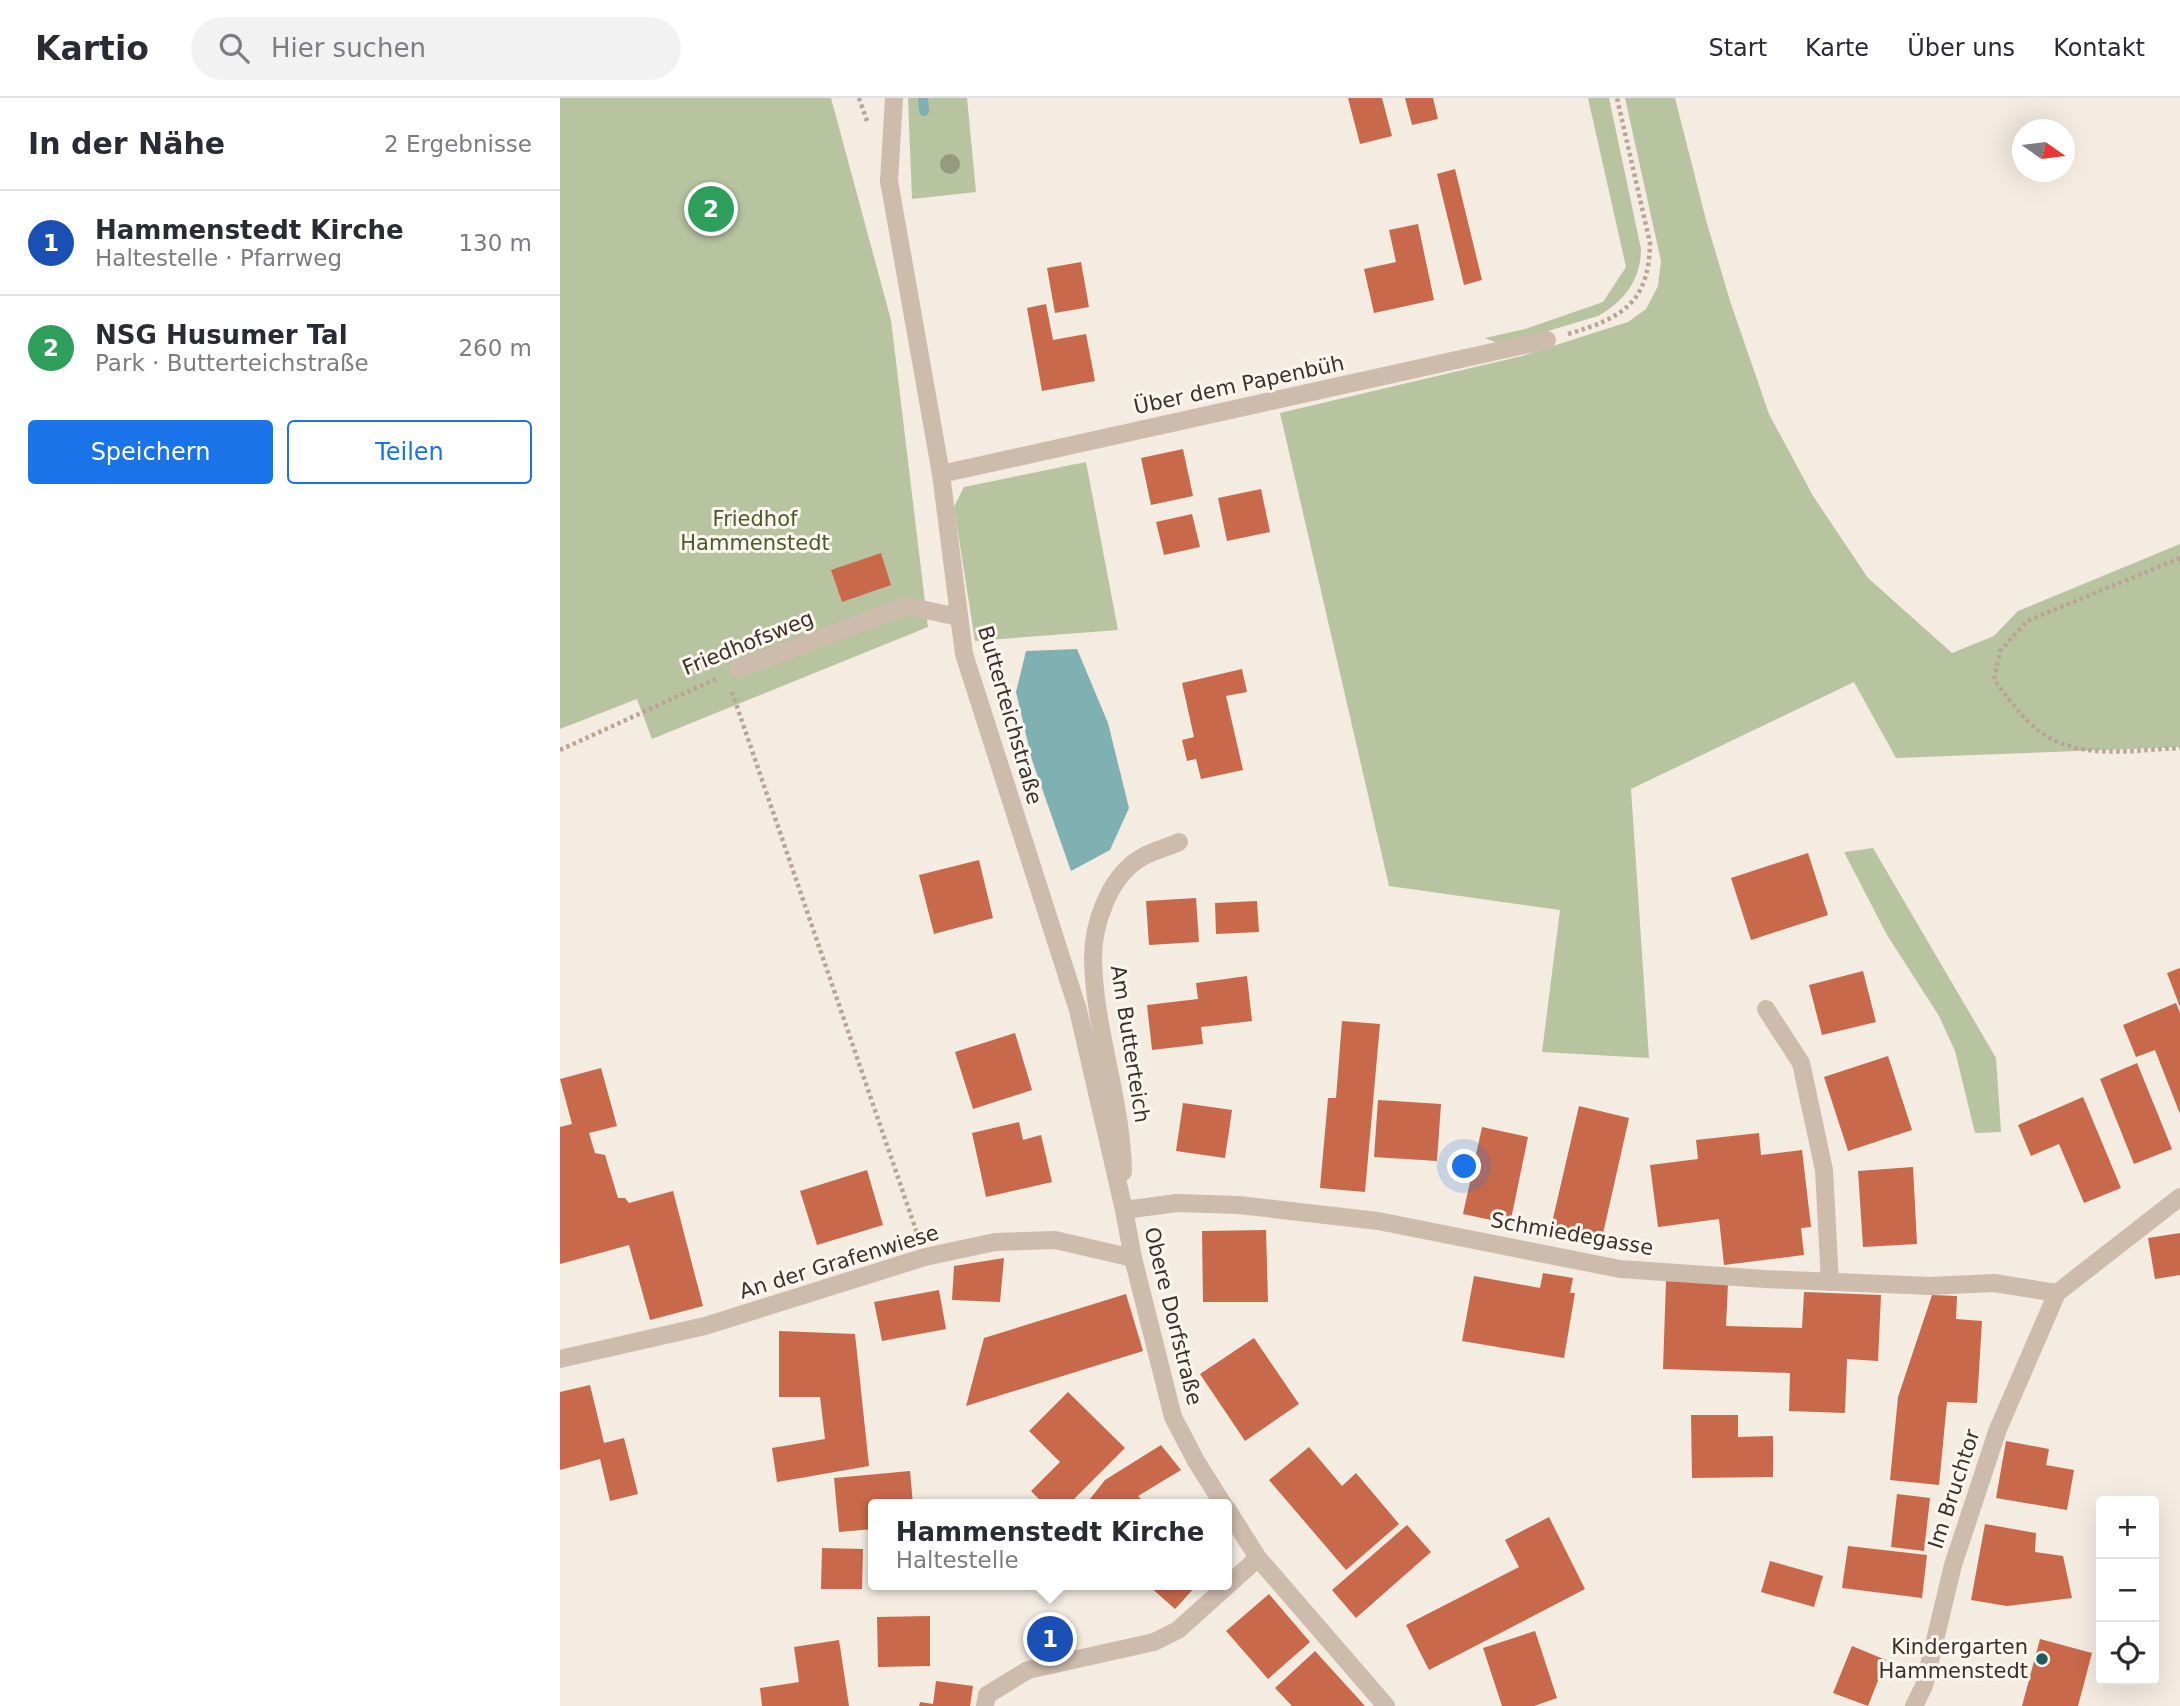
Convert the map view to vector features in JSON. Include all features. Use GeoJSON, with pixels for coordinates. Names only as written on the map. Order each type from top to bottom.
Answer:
{"type":"FeatureCollection","features":[{"type":"Feature","properties":{"kind":"street","name":"Butterteichstraße"},"geometry":{"type":"LineString","coordinates":[[894,98],[890,181],[941,474],[964,654],[1078,1010],[1124,1210]]}},
{"type":"Feature","properties":{"kind":"street","name":"Über dem Papenbüh"},"geometry":{"type":"LineString","coordinates":[[941,474],[1547,340]]}},
{"type":"Feature","properties":{"kind":"street","name":"Friedhofsweg"},"geometry":{"type":"LineString","coordinates":[[732,671],[907,606],[958,617]]}},
{"type":"Feature","properties":{"kind":"street","name":"Am Butterteich"},"geometry":{"type":"LineString","coordinates":[[1124,1210],[1123,1140],[1098,1006],[1093,957],[1098,918],[1116,882],[1139,859],[1179,842]]}},
{"type":"Feature","properties":{"kind":"street"},"geometry":{"type":"LineString","coordinates":[[1766,1009],[1801,1063],[1824,1170],[1830,1282]]}},
{"type":"Feature","properties":{"kind":"street"},"geometry":{"type":"LineString","coordinates":[[2057,1293],[2180,1197]]}},
{"type":"Feature","properties":{"kind":"street","name":"Schmiedegasse"},"geometry":{"type":"LineString","coordinates":[[1124,1210],[1177,1203],[1239,1205],[1378,1221],[1620,1269],[1930,1286],[1994,1283],[2057,1293]]}},
{"type":"Feature","properties":{"kind":"street","name":"Obere Dorfstraße"},"geometry":{"type":"LineString","coordinates":[[1124,1210],[1133,1258],[1173,1417],[1220,1499]]}},
{"type":"Feature","properties":{"kind":"street","name":"An der Grafenwiese"},"geometry":{"type":"LineString","coordinates":[[560,1359],[705,1326],[925,1257],[995,1242],[1055,1240],[1133,1258]]}},
{"type":"Feature","properties":{"kind":"street","name":"Im Bruchtor"},"geometry":{"type":"LineString","coordinates":[[1914,1706],[1924,1686],[1953,1565],[1997,1429],[2057,1293]]}},
{"type":"Feature","properties":{"kind":"street"},"geometry":{"type":"LineString","coordinates":[[1232,1517],[1258,1558],[1385,1706]]}},
{"type":"Feature","properties":{"kind":"street"},"geometry":{"type":"LineString","coordinates":[[1232,1581],[1258,1558]]}},
{"type":"Feature","properties":{"kind":"street"},"geometry":{"type":"LineString","coordinates":[[985,1706],[987,1695],[1028,1670],[1154,1642],[1178,1630],[1222,1590]]}},
{"type":"Feature","properties":{"kind":"path"},"geometry":{"type":"LineString","coordinates":[[1547,340],[1612,317],[1630,305],[1642,290],[1650,264],[1650,243],[1617,98]]}},
{"type":"Feature","properties":{"kind":"path"},"geometry":{"type":"LineString","coordinates":[[2180,558],[2027,621],[2000,651],[1994,680],[2034,728],[2057,742],[2093,752],[2180,748]]}},
{"type":"Feature","properties":{"kind":"path"},"geometry":{"type":"LineString","coordinates":[[732,671],[925,1257]]}},
{"type":"Feature","properties":{"kind":"path","name":"Friedhofsweg"},"geometry":{"type":"LineString","coordinates":[[560,750],[732,671]]}},
{"type":"Feature","properties":{"kind":"green space","name":"Friedhof Hammenstedt"},"geometry":{"type":"Polygon","coordinates":[[[560,98],[831,98],[891,320],[928,627],[652,739],[637,699],[560,729],[560,98]]]}},
{"type":"Feature","properties":{"kind":"green space"},"geometry":{"type":"Polygon","coordinates":[[[908,98],[967,98],[976,192],[912,199],[908,98]]]}},
{"type":"Feature","properties":{"kind":"green space"},"geometry":{"type":"Polygon","coordinates":[[[1588,98],[1609,98],[1641,249],[1638,270],[1623,297],[1598,316],[1502,345],[1485,338],[1525,329],[1603,302],[1626,267],[1588,98]]]}},
{"type":"Feature","properties":{"kind":"green space"},"geometry":{"type":"Polygon","coordinates":[[[1625,98],[1675,98],[1730,301],[1769,414],[1813,496],[1868,578],[1952,653],[1994,636],[2018,611],[2180,544],[2180,747],[1896,758],[1854,682],[1631,789],[1649,1058],[1542,1052],[1560,910],[1389,886],[1280,413],[1522,356],[1628,322],[1646,309],[1658,286],[1661,261],[1625,98]]]}},
{"type":"Feature","properties":{"kind":"green space"},"geometry":{"type":"Polygon","coordinates":[[[1086,462],[1118,630],[975,641],[954,507],[964,487],[1086,462]]]}},
{"type":"Feature","properties":{"kind":"green space"},"geometry":{"type":"Polygon","coordinates":[[[1873,848],[1996,1058],[2001,1132],[1975,1133],[1955,1051],[1939,1016],[1887,935],[1844,852],[1873,848]]]}},
{"type":"Feature","properties":{"kind":"water"},"geometry":{"type":"Polygon","coordinates":[[[1077,649],[1108,723],[1129,808],[1110,850],[1071,871],[1032,760],[1016,692],[1026,651],[1077,649]]]}},
{"type":"Feature","properties":{"kind":"building"},"geometry":{"type":"Polygon","coordinates":[[[1348,98],[1382,98],[1392,136],[1360,144],[1348,98]]]}},
{"type":"Feature","properties":{"kind":"building"},"geometry":{"type":"Polygon","coordinates":[[[1405,98],[1433,98],[1438,119],[1412,125],[1405,98]]]}},
{"type":"Feature","properties":{"kind":"building"},"geometry":{"type":"Polygon","coordinates":[[[1455,169],[1482,280],[1464,285],[1437,174],[1455,169]]]}},
{"type":"Feature","properties":{"kind":"building"},"geometry":{"type":"Polygon","coordinates":[[[1418,224],[1434,300],[1374,313],[1364,269],[1396,262],[1389,230],[1418,224]]]}},
{"type":"Feature","properties":{"kind":"building"},"geometry":{"type":"Polygon","coordinates":[[[1081,262],[1089,307],[1055,313],[1047,268],[1081,262]]]}},
{"type":"Feature","properties":{"kind":"building"},"geometry":{"type":"Polygon","coordinates":[[[1046,304],[1053,340],[1086,334],[1095,381],[1042,391],[1027,308],[1046,304]]]}},
{"type":"Feature","properties":{"kind":"building"},"geometry":{"type":"Polygon","coordinates":[[[1183,449],[1193,496],[1151,505],[1141,458],[1183,449]]]}},
{"type":"Feature","properties":{"kind":"building"},"geometry":{"type":"Polygon","coordinates":[[[1261,489],[1270,532],[1227,541],[1218,498],[1261,489]]]}},
{"type":"Feature","properties":{"kind":"building"},"geometry":{"type":"Polygon","coordinates":[[[1192,514],[1200,547],[1164,555],[1156,522],[1192,514]]]}},
{"type":"Feature","properties":{"kind":"building"},"geometry":{"type":"Polygon","coordinates":[[[881,553],[891,585],[842,602],[831,570],[881,553]]]}},
{"type":"Feature","properties":{"kind":"building"},"geometry":{"type":"Polygon","coordinates":[[[1242,669],[1247,692],[1226,696],[1243,770],[1201,779],[1196,759],[1187,761],[1182,740],[1194,737],[1182,683],[1242,669]]]}},
{"type":"Feature","properties":{"kind":"building"},"geometry":{"type":"Polygon","coordinates":[[[1808,853],[1828,915],[1751,940],[1731,878],[1808,853]]]}},
{"type":"Feature","properties":{"kind":"building"},"geometry":{"type":"Polygon","coordinates":[[[979,860],[993,918],[934,934],[919,875],[979,860]]]}},
{"type":"Feature","properties":{"kind":"building"},"geometry":{"type":"Polygon","coordinates":[[[1196,898],[1199,942],[1149,945],[1146,901],[1196,898]]]}},
{"type":"Feature","properties":{"kind":"building"},"geometry":{"type":"Polygon","coordinates":[[[1257,901],[1259,932],[1216,934],[1215,903],[1257,901]]]}},
{"type":"Feature","properties":{"kind":"building"},"geometry":{"type":"Polygon","coordinates":[[[2180,968],[2180,1007],[2167,973],[2180,968]]]}},
{"type":"Feature","properties":{"kind":"building"},"geometry":{"type":"Polygon","coordinates":[[[1863,971],[1876,1022],[1822,1035],[1809,985],[1863,971]]]}},
{"type":"Feature","properties":{"kind":"building"},"geometry":{"type":"Polygon","coordinates":[[[1247,976],[1252,1021],[1201,1027],[1203,1044],[1152,1050],[1147,1005],[1198,999],[1196,983],[1247,976]]]}},
{"type":"Feature","properties":{"kind":"building"},"geometry":{"type":"Polygon","coordinates":[[[2176,1003],[2180,1013],[2180,1114],[2155,1050],[2136,1057],[2123,1025],[2176,1003]]]}},
{"type":"Feature","properties":{"kind":"building"},"geometry":{"type":"Polygon","coordinates":[[[1342,1021],[1380,1024],[1365,1192],[1320,1188],[1328,1098],[1336,1098],[1342,1021]]]}},
{"type":"Feature","properties":{"kind":"building"},"geometry":{"type":"Polygon","coordinates":[[[1015,1033],[1032,1090],[973,1109],[955,1052],[1015,1033]]]}},
{"type":"Feature","properties":{"kind":"building"},"geometry":{"type":"Polygon","coordinates":[[[1888,1056],[1912,1130],[1848,1151],[1824,1077],[1888,1056]]]}},
{"type":"Feature","properties":{"kind":"building"},"geometry":{"type":"Polygon","coordinates":[[[2137,1063],[2172,1149],[2134,1164],[2100,1079],[2137,1063]]]}},
{"type":"Feature","properties":{"kind":"building"},"geometry":{"type":"Polygon","coordinates":[[[601,1068],[617,1126],[589,1133],[595,1153],[605,1155],[618,1198],[625,1198],[629,1203],[673,1191],[703,1306],[650,1320],[629,1245],[560,1264],[560,1127],[572,1124],[560,1079],[601,1068]]]}},
{"type":"Feature","properties":{"kind":"building"},"geometry":{"type":"Polygon","coordinates":[[[2083,1097],[2121,1188],[2084,1203],[2059,1144],[2031,1156],[2018,1125],[2083,1097]]]}},
{"type":"Feature","properties":{"kind":"building"},"geometry":{"type":"Polygon","coordinates":[[[1378,1100],[1441,1104],[1437,1161],[1374,1157],[1378,1100]]]}},
{"type":"Feature","properties":{"kind":"building"},"geometry":{"type":"Polygon","coordinates":[[[1183,1103],[1232,1110],[1225,1158],[1176,1151],[1183,1103]]]}},
{"type":"Feature","properties":{"kind":"building"},"geometry":{"type":"Polygon","coordinates":[[[1579,1106],[1629,1118],[1602,1238],[1551,1227],[1579,1106]]]}},
{"type":"Feature","properties":{"kind":"building"},"geometry":{"type":"Polygon","coordinates":[[[1019,1122],[1023,1140],[1041,1135],[1052,1182],[986,1197],[972,1133],[1019,1122]]]}},
{"type":"Feature","properties":{"kind":"building"},"geometry":{"type":"Polygon","coordinates":[[[1482,1127],[1528,1137],[1510,1224],[1463,1214],[1482,1127]]]}},
{"type":"Feature","properties":{"kind":"building"},"geometry":{"type":"Polygon","coordinates":[[[1759,1133],[1761,1155],[1802,1150],[1811,1227],[1801,1228],[1804,1255],[1724,1265],[1719,1219],[1658,1227],[1650,1165],[1698,1159],[1696,1140],[1759,1133]]]}},
{"type":"Feature","properties":{"kind":"building"},"geometry":{"type":"Polygon","coordinates":[[[1913,1167],[1917,1244],[1863,1247],[1858,1171],[1913,1167]]]}},
{"type":"Feature","properties":{"kind":"building"},"geometry":{"type":"Polygon","coordinates":[[[867,1170],[883,1225],[817,1245],[800,1191],[867,1170]]]}},
{"type":"Feature","properties":{"kind":"building"},"geometry":{"type":"Polygon","coordinates":[[[1266,1230],[1268,1302],[1203,1302],[1202,1231],[1266,1230]]]}},
{"type":"Feature","properties":{"kind":"building"},"geometry":{"type":"Polygon","coordinates":[[[2180,1233],[2180,1275],[2155,1279],[2148,1238],[2180,1233]]]}},
{"type":"Feature","properties":{"kind":"building"},"geometry":{"type":"Polygon","coordinates":[[[1004,1258],[1000,1302],[952,1300],[954,1266],[1004,1258]]]}},
{"type":"Feature","properties":{"kind":"building"},"geometry":{"type":"Polygon","coordinates":[[[1543,1273],[1573,1278],[1570,1293],[1575,1293],[1564,1358],[1462,1341],[1474,1276],[1540,1288],[1543,1273]]]}},
{"type":"Feature","properties":{"kind":"building"},"geometry":{"type":"Polygon","coordinates":[[[1666,1281],[1728,1283],[1726,1326],[1802,1328],[1804,1292],[1881,1295],[1878,1361],[1847,1359],[1845,1413],[1789,1411],[1790,1373],[1663,1369],[1666,1281]]]}},
{"type":"Feature","properties":{"kind":"building"},"geometry":{"type":"Polygon","coordinates":[[[939,1290],[946,1329],[882,1341],[874,1302],[939,1290]]]}},
{"type":"Feature","properties":{"kind":"building"},"geometry":{"type":"Polygon","coordinates":[[[1126,1294],[1143,1351],[966,1406],[984,1338],[1126,1294]]]}},
{"type":"Feature","properties":{"kind":"building"},"geometry":{"type":"Polygon","coordinates":[[[1932,1295],[1957,1296],[1956,1319],[1982,1321],[1977,1403],[1947,1402],[1939,1485],[1890,1480],[1898,1397],[1932,1295]]]}},
{"type":"Feature","properties":{"kind":"building"},"geometry":{"type":"Polygon","coordinates":[[[779,1331],[855,1334],[869,1466],[777,1482],[772,1448],[825,1439],[820,1397],[779,1397],[779,1331]]]}},
{"type":"Feature","properties":{"kind":"building"},"geometry":{"type":"Polygon","coordinates":[[[1254,1338],[1299,1404],[1245,1441],[1200,1374],[1254,1338]]]}},
{"type":"Feature","properties":{"kind":"building"},"geometry":{"type":"Polygon","coordinates":[[[590,1385],[604,1443],[624,1438],[638,1494],[610,1501],[600,1459],[560,1470],[560,1392],[590,1385]]]}},
{"type":"Feature","properties":{"kind":"building"},"geometry":{"type":"Polygon","coordinates":[[[1068,1392],[1125,1448],[1074,1499],[1039,1499],[1031,1491],[1060,1462],[1029,1431],[1068,1392]]]}},
{"type":"Feature","properties":{"kind":"building"},"geometry":{"type":"Polygon","coordinates":[[[1691,1415],[1738,1415],[1738,1437],[1773,1436],[1773,1477],[1692,1478],[1691,1415]]]}},
{"type":"Feature","properties":{"kind":"building"},"geometry":{"type":"Polygon","coordinates":[[[2006,1441],[2049,1449],[2046,1465],[2074,1470],[2067,1510],[1996,1498],[2006,1441]]]}},
{"type":"Feature","properties":{"kind":"building"},"geometry":{"type":"Polygon","coordinates":[[[1161,1445],[1181,1470],[1138,1496],[1141,1499],[1090,1499],[1105,1480],[1161,1445]]]}},
{"type":"Feature","properties":{"kind":"building"},"geometry":{"type":"Polygon","coordinates":[[[1309,1447],[1342,1486],[1356,1473],[1399,1524],[1346,1570],[1269,1480],[1309,1447]]]}},
{"type":"Feature","properties":{"kind":"building"},"geometry":{"type":"Polygon","coordinates":[[[910,1471],[913,1499],[868,1499],[868,1529],[839,1532],[834,1478],[910,1471]]]}},
{"type":"Feature","properties":{"kind":"building"},"geometry":{"type":"Polygon","coordinates":[[[1897,1494],[1930,1498],[1924,1551],[1891,1547],[1897,1494]]]}},
{"type":"Feature","properties":{"kind":"building"},"geometry":{"type":"Polygon","coordinates":[[[1549,1517],[1585,1589],[1429,1670],[1406,1625],[1519,1567],[1505,1540],[1549,1517]]]}},
{"type":"Feature","properties":{"kind":"building"},"geometry":{"type":"Polygon","coordinates":[[[1985,1524],[2036,1533],[2035,1552],[2063,1556],[2072,1598],[2007,1606],[1971,1600],[1985,1524]]]}},
{"type":"Feature","properties":{"kind":"building"},"geometry":{"type":"Polygon","coordinates":[[[1407,1525],[1431,1552],[1356,1618],[1332,1590],[1407,1525]]]}},
{"type":"Feature","properties":{"kind":"building"},"geometry":{"type":"Polygon","coordinates":[[[1848,1546],[1927,1555],[1922,1598],[1842,1588],[1848,1546]]]}},
{"type":"Feature","properties":{"kind":"building"},"geometry":{"type":"Polygon","coordinates":[[[822,1548],[863,1549],[862,1589],[821,1589],[822,1548]]]}},
{"type":"Feature","properties":{"kind":"building"},"geometry":{"type":"Polygon","coordinates":[[[1770,1561],[1823,1576],[1814,1607],[1761,1592],[1770,1561]]]}},
{"type":"Feature","properties":{"kind":"building"},"geometry":{"type":"Polygon","coordinates":[[[1154,1590],[1192,1590],[1175,1609],[1154,1590]]]}},
{"type":"Feature","properties":{"kind":"building"},"geometry":{"type":"Polygon","coordinates":[[[1269,1594],[1310,1642],[1268,1679],[1226,1631],[1269,1594]]]}},
{"type":"Feature","properties":{"kind":"building"},"geometry":{"type":"Polygon","coordinates":[[[930,1616],[930,1666],[878,1667],[877,1617],[930,1616]]]}},
{"type":"Feature","properties":{"kind":"building"},"geometry":{"type":"Polygon","coordinates":[[[1535,1631],[1557,1698],[1534,1706],[1502,1706],[1483,1648],[1535,1631]]]}},
{"type":"Feature","properties":{"kind":"building"},"geometry":{"type":"Polygon","coordinates":[[[2040,1639],[2092,1653],[2078,1706],[2022,1706],[2040,1639]]]}},
{"type":"Feature","properties":{"kind":"building"},"geometry":{"type":"Polygon","coordinates":[[[839,1640],[849,1706],[762,1706],[760,1688],[799,1682],[794,1647],[839,1640]]]}},
{"type":"Feature","properties":{"kind":"building"},"geometry":{"type":"Polygon","coordinates":[[[1852,1646],[1886,1660],[1868,1706],[1833,1693],[1852,1646]]]}},
{"type":"Feature","properties":{"kind":"building"},"geometry":{"type":"Polygon","coordinates":[[[1315,1651],[1365,1706],[1292,1706],[1275,1688],[1315,1651]]]}},
{"type":"Feature","properties":{"kind":"building"},"geometry":{"type":"Polygon","coordinates":[[[936,1681],[973,1686],[970,1706],[919,1706],[920,1702],[933,1704],[936,1681]]]}},
{"type":"Feature","properties":{"kind":"waterway"},"geometry":{"type":"LineString","coordinates":[[923,98],[924,111]]}},
{"type":"Feature","properties":{"kind":"place","name":"NSG Husumer Tal"},"geometry":{"type":"Point","coordinates":[711,209]}},
{"type":"Feature","properties":{"kind":"place","name":"Hammenstedt Kirche"},"geometry":{"type":"Point","coordinates":[1050,1639]}},
{"type":"Feature","properties":{"kind":"place","name":"Kindergarten Hammenstedt"},"geometry":{"type":"Point","coordinates":[2042,1659]}}]}
